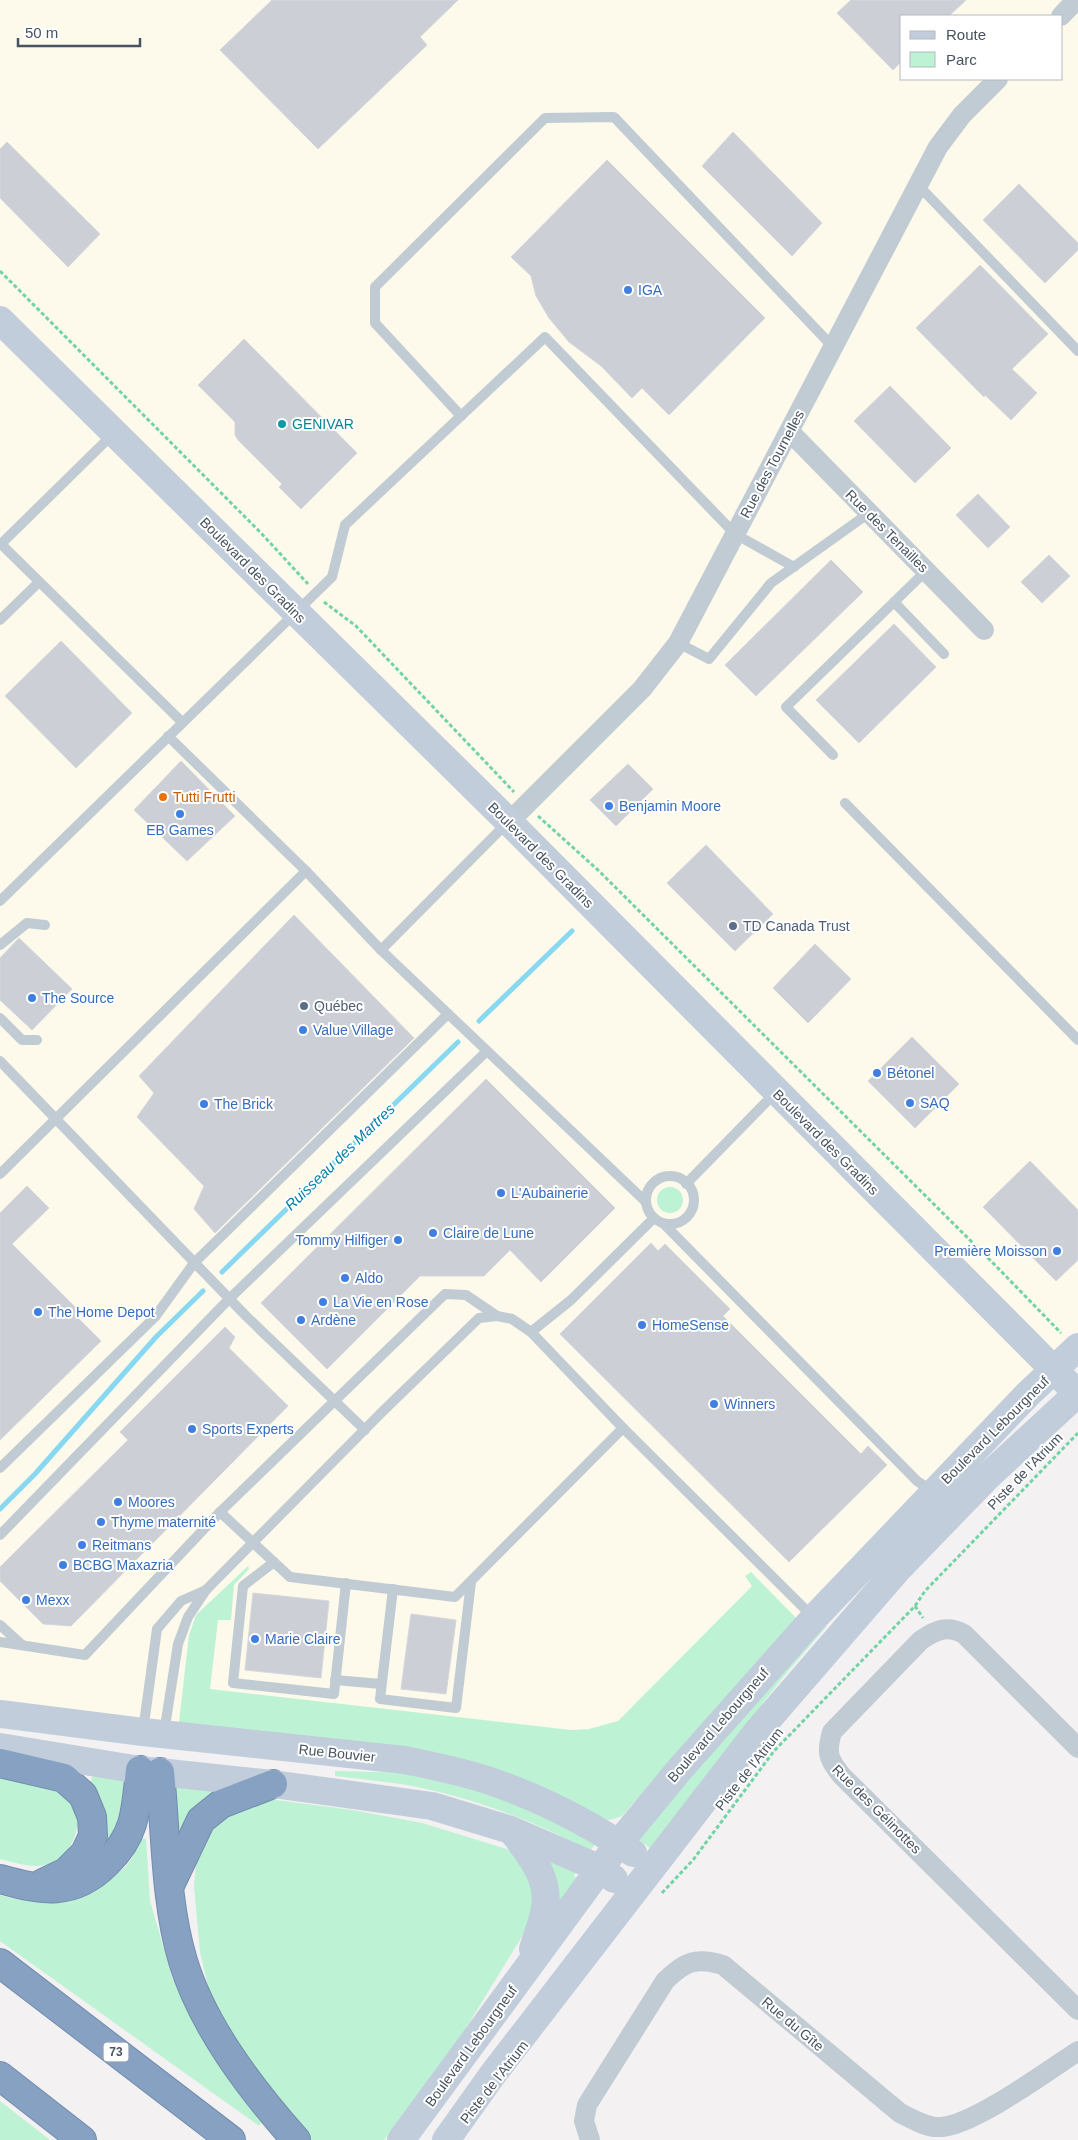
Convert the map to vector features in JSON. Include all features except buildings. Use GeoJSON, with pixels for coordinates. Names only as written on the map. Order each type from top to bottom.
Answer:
{"type":"FeatureCollection","features":[{"type":"Feature","properties":{"kind":"highway"},"geometry":{"type":"LineString","coordinates":[[0,1763],[64,1778],[83,1795],[92,1817],[93,1836],[85,1853],[66,1872],[32,1888]]}},
{"type":"Feature","properties":{"kind":"highway"},"geometry":{"type":"LineString","coordinates":[[150,1771],[170,1884],[172,1907],[183,1960],[196,1994],[234,2064],[274,2116],[296,2140]]}},
{"type":"Feature","properties":{"kind":"highway"},"geometry":{"type":"LineString","coordinates":[[0,1879],[32,1888],[58,1889],[78,1884],[95,1875],[121,1849],[132,1824],[150,1771]]}},
{"type":"Feature","properties":{"kind":"highway"},"geometry":{"type":"LineString","coordinates":[[170,1884],[201,1820],[221,1804],[273,1784]]}},
{"type":"Feature","properties":{"kind":"highway","name":"73"},"geometry":{"type":"LineString","coordinates":[[0,1963],[231,2140]]}},
{"type":"Feature","properties":{"kind":"highway"},"geometry":{"type":"LineString","coordinates":[[0,2076],[82,2140]]}},
{"type":"Feature","properties":{"kind":"street"},"geometry":{"type":"LineString","coordinates":[[1061,15],[1076,0]]}},
{"type":"Feature","properties":{"kind":"street","name":"Rue des Tournelles"},"geometry":{"type":"LineString","coordinates":[[509,822],[616,717],[655,674],[678,643],[938,147],[962,115],[997,80]]}},
{"type":"Feature","properties":{"kind":"street","name":"Boulevard des Gradins"},"geometry":{"type":"LineString","coordinates":[[0,320],[509,822],[1078,1394]]}},
{"type":"Feature","properties":{"kind":"street","name":"Rue des Tenailles"},"geometry":{"type":"LineString","coordinates":[[790,432],[984,630]]}},
{"type":"Feature","properties":{"kind":"street","name":"Boulevard Lebourgneuf"},"geometry":{"type":"LineString","coordinates":[[401,2140],[430,2104],[528,1966],[619,1843],[686,1762],[814,1618],[1028,1394],[1078,1347]]}},
{"type":"Feature","properties":{"kind":"street","name":"Boulevard Lebourgneuf"},"geometry":{"type":"LineString","coordinates":[[446,2140],[493,2074],[652,1865],[756,1733],[896,1570],[988,1476],[1078,1394]]}},
{"type":"Feature","properties":{"kind":"street","name":"Rue des Gélinottes"},"geometry":{"type":"LineString","coordinates":[[1078,1748],[964,1634],[954,1629],[944,1628],[921,1640],[832,1732],[828,1747],[831,1763],[842,1776],[1078,2010]]}},
{"type":"Feature","properties":{"kind":"street","name":"Rue Bouvier"},"geometry":{"type":"LineString","coordinates":[[0,1714],[153,1733],[405,1760],[448,1769],[486,1780],[534,1798],[619,1843],[652,1865]]}},
{"type":"Feature","properties":{"kind":"street"},"geometry":{"type":"LineString","coordinates":[[150,1771],[153,1733]]}},
{"type":"Feature","properties":{"kind":"street"},"geometry":{"type":"LineString","coordinates":[[0,1747],[150,1771],[380,1797],[432,1806],[511,1830],[601,1869],[632,1892]]}},
{"type":"Feature","properties":{"kind":"street"},"geometry":{"type":"LineString","coordinates":[[511,1830],[535,1862],[545,1884],[546,1907],[528,1966]]}},
{"type":"Feature","properties":{"kind":"street","name":"Rue du Gîte"},"geometry":{"type":"LineString","coordinates":[[590,2140],[584,2121],[587,2106],[665,1981],[676,1970],[691,1961],[708,1961],[723,1966],[900,2113],[920,2123],[940,2128],[977,2115],[1078,2051]]}},
{"type":"Feature","properties":{"kind":"lane"},"geometry":{"type":"LineString","coordinates":[[461,416],[375,323],[375,287],[545,118],[614,117],[833,347]]}},
{"type":"Feature","properties":{"kind":"lane"},"geometry":{"type":"LineString","coordinates":[[918,185],[1078,352]]}},
{"type":"Feature","properties":{"kind":"lane"},"geometry":{"type":"LineString","coordinates":[[0,901],[295,611],[332,577],[345,525],[545,337],[735,534],[794,567]]}},
{"type":"Feature","properties":{"kind":"lane"},"geometry":{"type":"LineString","coordinates":[[114,433],[1,543],[182,722]]}},
{"type":"Feature","properties":{"kind":"lane"},"geometry":{"type":"LineString","coordinates":[[678,643],[709,659],[771,583],[868,513]]}},
{"type":"Feature","properties":{"kind":"lane"},"geometry":{"type":"LineString","coordinates":[[833,755],[786,707],[926,571]]}},
{"type":"Feature","properties":{"kind":"lane"},"geometry":{"type":"LineString","coordinates":[[0,620],[39,582]]}},
{"type":"Feature","properties":{"kind":"lane"},"geometry":{"type":"LineString","coordinates":[[894,602],[944,654]]}},
{"type":"Feature","properties":{"kind":"lane"},"geometry":{"type":"LineString","coordinates":[[168,736],[306,871],[381,950],[646,1202],[649,1212],[654,1218],[664,1223],[917,1481],[934,1492]]}},
{"type":"Feature","properties":{"kind":"lane"},"geometry":{"type":"LineString","coordinates":[[844,803],[1078,1040]]}},
{"type":"Feature","properties":{"kind":"lane"},"geometry":{"type":"LineString","coordinates":[[381,950],[509,822]]}},
{"type":"Feature","properties":{"kind":"lane"},"geometry":{"type":"LineString","coordinates":[[0,1174],[306,871]]}},
{"type":"Feature","properties":{"kind":"lane"},"geometry":{"type":"LineString","coordinates":[[0,945],[27,923],[45,925]]}},
{"type":"Feature","properties":{"kind":"lane"},"geometry":{"type":"LineString","coordinates":[[0,1468],[156,1316],[194,1263],[448,1014]]}},
{"type":"Feature","properties":{"kind":"lane"},"geometry":{"type":"LineString","coordinates":[[0,1018],[22,1040],[37,1040]]}},
{"type":"Feature","properties":{"kind":"lane"},"geometry":{"type":"LineString","coordinates":[[0,1535],[230,1299],[487,1051]]}},
{"type":"Feature","properties":{"kind":"lane"},"geometry":{"type":"LineString","coordinates":[[0,1061],[57,1118],[194,1263],[365,1430]]}},
{"type":"Feature","properties":{"kind":"lane"},"geometry":{"type":"LineString","coordinates":[[686,1184],[776,1092]]}},
{"type":"Feature","properties":{"kind":"lane"},"geometry":{"type":"LineString","coordinates":[[646,1202],[650,1187],[656,1181],[667,1177],[675,1177],[686,1184],[693,1193],[694,1199],[689,1214],[676,1224],[664,1223]]}},
{"type":"Feature","properties":{"kind":"lane"},"geometry":{"type":"LineString","coordinates":[[531,1332],[571,1300],[654,1218]]}},
{"type":"Feature","properties":{"kind":"lane"},"geometry":{"type":"LineString","coordinates":[[0,1642],[85,1655],[220,1512],[445,1294],[466,1296],[497,1316]]}},
{"type":"Feature","properties":{"kind":"lane"},"geometry":{"type":"LineString","coordinates":[[153,1733],[178,1644],[188,1617],[206,1590],[479,1318],[497,1316],[512,1319],[531,1332],[623,1428],[814,1618]]}},
{"type":"Feature","properties":{"kind":"lane"},"geometry":{"type":"LineString","coordinates":[[220,1512],[290,1577],[455,1597],[623,1428]]}},
{"type":"Feature","properties":{"kind":"lane"},"geometry":{"type":"LineString","coordinates":[[274,1562],[243,1586],[233,1683],[334,1694],[346,1584]]}},
{"type":"Feature","properties":{"kind":"lane"},"geometry":{"type":"LineString","coordinates":[[393,1590],[380,1699],[456,1708],[471,1582]]}},
{"type":"Feature","properties":{"kind":"lane"},"geometry":{"type":"LineString","coordinates":[[153,1733],[157,1629],[181,1601],[206,1590]]}},
{"type":"Feature","properties":{"kind":"lane"},"geometry":{"type":"LineString","coordinates":[[0,1625],[22,1646]]}},
{"type":"Feature","properties":{"kind":"lane"},"geometry":{"type":"LineString","coordinates":[[335,1680],[382,1684]]}},
{"type":"Feature","properties":{"kind":"path","name":"Piste de l'Atrium"},"geometry":{"type":"LineString","coordinates":[[661,1894],[693,1860],[774,1752],[915,1606],[925,1591],[1078,1433]]}},
{"type":"Feature","properties":{"kind":"shaded area"},"geometry":{"type":"Polygon","coordinates":[[[0,0],[1078,0],[1078,1344],[767,1669],[486,1780],[0,1714],[0,0]]]}},
{"type":"Feature","properties":{"kind":"green space"},"geometry":{"type":"Polygon","coordinates":[[[670,1187],[679,1191],[683,1200],[679,1209],[670,1213],[661,1209],[657,1200],[661,1191],[670,1187]]]}},
{"type":"Feature","properties":{"kind":"green space"},"geometry":{"type":"Polygon","coordinates":[[[248,1566],[249,1569],[234,1585],[231,1620],[218,1620],[210,1689],[571,1730],[589,1729],[618,1721],[752,1586],[745,1576],[751,1572],[797,1619],[622,1816],[610,1820],[601,1819],[525,1783],[179,1722],[189,1635],[196,1615],[248,1566]]]}},
{"type":"Feature","properties":{"kind":"green space"},"geometry":{"type":"Polygon","coordinates":[[[823,1624],[826,1627],[784,1676],[650,1848],[639,1840],[715,1748],[823,1624]]]}},
{"type":"Feature","properties":{"kind":"green space"},"geometry":{"type":"Polygon","coordinates":[[[335,1771],[423,1773],[521,1805],[596,1843],[590,1851],[547,1829],[478,1803],[407,1785],[335,1776],[335,1771]]]}},
{"type":"Feature","properties":{"kind":"green space"},"geometry":{"type":"Polygon","coordinates":[[[0,1775],[57,1786],[70,1796],[78,1817],[77,1829],[67,1850],[59,1859],[49,1864],[37,1866],[0,1859],[0,1775]]]}},
{"type":"Feature","properties":{"kind":"green space"},"geometry":{"type":"Polygon","coordinates":[[[93,1775],[129,1777],[125,1820],[105,1847],[90,1783],[93,1775]]]}},
{"type":"Feature","properties":{"kind":"green space"},"geometry":{"type":"Polygon","coordinates":[[[174,1785],[215,1788],[217,1792],[183,1830],[174,1826],[174,1785]]]}},
{"type":"Feature","properties":{"kind":"green space"},"geometry":{"type":"Polygon","coordinates":[[[253,1800],[276,1800],[352,1810],[422,1823],[510,1850],[526,1866],[535,1899],[526,1930],[450,2054],[384,2140],[310,2140],[259,2082],[223,2022],[209,1990],[200,1952],[194,1886],[197,1852],[213,1821],[253,1800]]]}},
{"type":"Feature","properties":{"kind":"green space"},"geometry":{"type":"Polygon","coordinates":[[[140,1838],[146,1839],[150,1901],[173,1980],[195,2025],[262,2121],[259,2126],[0,1941],[0,1895],[15,1899],[44,1902],[72,1898],[86,1893],[99,1887],[125,1867],[132,1857],[140,1838]]]}},
{"type":"Feature","properties":{"kind":"green space"},"geometry":{"type":"Polygon","coordinates":[[[554,1859],[577,1869],[574,1876],[581,1881],[564,1904],[555,1901],[548,1865],[554,1859]]]}},
{"type":"Feature","properties":{"kind":"green space"},"geometry":{"type":"Polygon","coordinates":[[[0,2101],[50,2140],[0,2140],[0,2101]]]}},
{"type":"Feature","properties":{"kind":"waterway","name":"Ruisseau des Martres"},"geometry":{"type":"LineString","coordinates":[[479,1021],[572,931]]}},
{"type":"Feature","properties":{"kind":"waterway","name":"Ruisseau des Martres"},"geometry":{"type":"LineString","coordinates":[[222,1272],[458,1042]]}},
{"type":"Feature","properties":{"kind":"waterway","name":"Ruisseau des Martres"},"geometry":{"type":"LineString","coordinates":[[0,1509],[35,1474],[156,1337],[203,1291]]}},
{"type":"Feature","properties":{"kind":"place","name":"IGA"},"geometry":{"type":"Point","coordinates":[628,290]}},
{"type":"Feature","properties":{"kind":"place","name":"GENIVAR"},"geometry":{"type":"Point","coordinates":[282,424]}},
{"type":"Feature","properties":{"kind":"place","name":"Tutti Frutti"},"geometry":{"type":"Point","coordinates":[163,797]}},
{"type":"Feature","properties":{"kind":"place","name":"Benjamin Moore"},"geometry":{"type":"Point","coordinates":[609,806]}},
{"type":"Feature","properties":{"kind":"place","name":"EB Games"},"geometry":{"type":"Point","coordinates":[180,814]}},
{"type":"Feature","properties":{"kind":"place","name":"TD Canada Trust"},"geometry":{"type":"Point","coordinates":[733,926]}},
{"type":"Feature","properties":{"kind":"place","name":"The Source"},"geometry":{"type":"Point","coordinates":[32,998]}},
{"type":"Feature","properties":{"kind":"place","name":"Québec"},"geometry":{"type":"Point","coordinates":[304,1006]}},
{"type":"Feature","properties":{"kind":"place","name":"Value Village"},"geometry":{"type":"Point","coordinates":[303,1030]}},
{"type":"Feature","properties":{"kind":"place","name":"Bétonel"},"geometry":{"type":"Point","coordinates":[877,1073]}},
{"type":"Feature","properties":{"kind":"place","name":"SAQ"},"geometry":{"type":"Point","coordinates":[910,1103]}},
{"type":"Feature","properties":{"kind":"place","name":"The Brick"},"geometry":{"type":"Point","coordinates":[204,1104]}},
{"type":"Feature","properties":{"kind":"place","name":"L'Aubainerie"},"geometry":{"type":"Point","coordinates":[501,1193]}},
{"type":"Feature","properties":{"kind":"place","name":"Claire de Lune"},"geometry":{"type":"Point","coordinates":[433,1233]}},
{"type":"Feature","properties":{"kind":"place","name":"Tommy Hilfiger"},"geometry":{"type":"Point","coordinates":[398,1240]}},
{"type":"Feature","properties":{"kind":"place","name":"Première Moisson"},"geometry":{"type":"Point","coordinates":[1057,1251]}},
{"type":"Feature","properties":{"kind":"place","name":"Aldo"},"geometry":{"type":"Point","coordinates":[345,1278]}},
{"type":"Feature","properties":{"kind":"place","name":"La Vie en Rose"},"geometry":{"type":"Point","coordinates":[323,1302]}},
{"type":"Feature","properties":{"kind":"place","name":"The Home Depot"},"geometry":{"type":"Point","coordinates":[38,1312]}},
{"type":"Feature","properties":{"kind":"place","name":"Ardène"},"geometry":{"type":"Point","coordinates":[301,1320]}},
{"type":"Feature","properties":{"kind":"place","name":"HomeSense"},"geometry":{"type":"Point","coordinates":[642,1325]}},
{"type":"Feature","properties":{"kind":"place","name":"Winners"},"geometry":{"type":"Point","coordinates":[714,1404]}},
{"type":"Feature","properties":{"kind":"place","name":"Sports Experts"},"geometry":{"type":"Point","coordinates":[192,1429]}},
{"type":"Feature","properties":{"kind":"place","name":"Moores"},"geometry":{"type":"Point","coordinates":[118,1502]}},
{"type":"Feature","properties":{"kind":"place","name":"Thyme maternité"},"geometry":{"type":"Point","coordinates":[101,1522]}},
{"type":"Feature","properties":{"kind":"place","name":"Reitmans"},"geometry":{"type":"Point","coordinates":[82,1545]}},
{"type":"Feature","properties":{"kind":"place","name":"BCBG Maxazria"},"geometry":{"type":"Point","coordinates":[63,1565]}},
{"type":"Feature","properties":{"kind":"place","name":"Mexx"},"geometry":{"type":"Point","coordinates":[26,1600]}},
{"type":"Feature","properties":{"kind":"place","name":"Marie Claire"},"geometry":{"type":"Point","coordinates":[255,1639]}}]}
